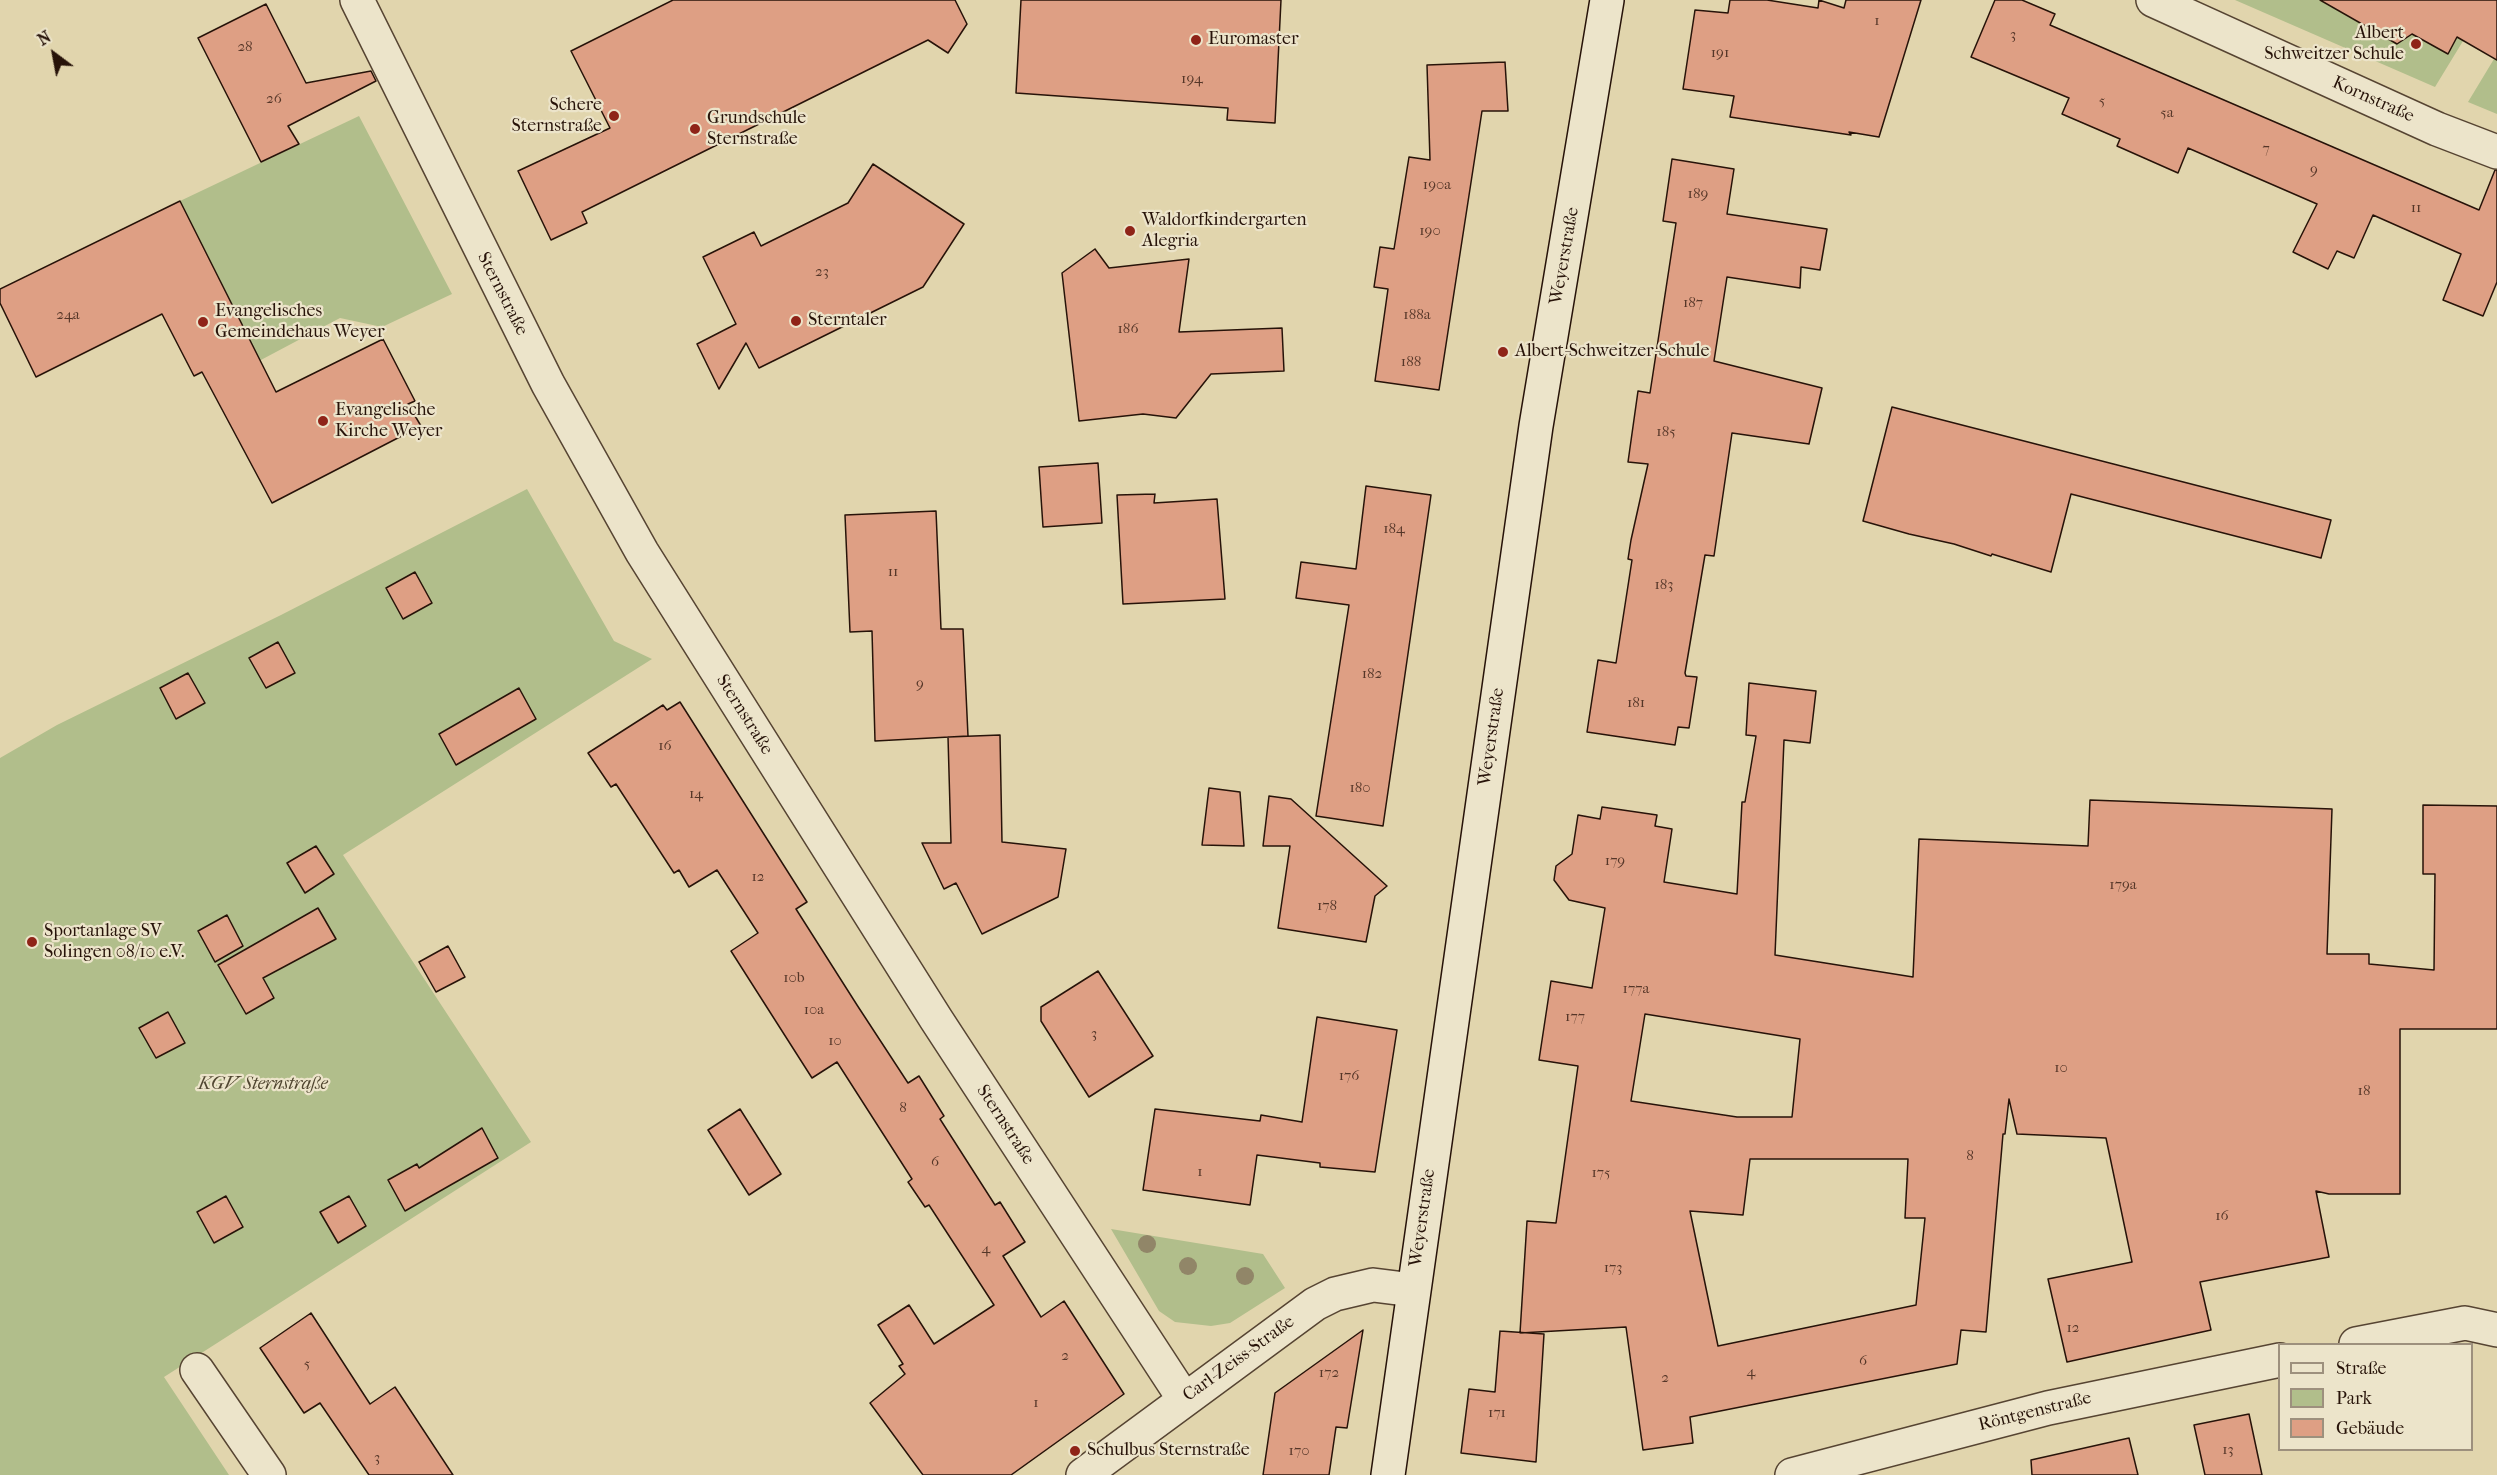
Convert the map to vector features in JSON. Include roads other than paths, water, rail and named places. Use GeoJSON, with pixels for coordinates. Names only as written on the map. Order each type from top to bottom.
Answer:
{"type":"FeatureCollection","features":[{"type":"Feature","properties":{"kind":"street","name":"Sternstraße"},"geometry":{"type":"LineString","coordinates":[[357,0],[548,384],[642,552],[936,1019],[1184,1399]]}},
{"type":"Feature","properties":{"kind":"street","name":"Weyerstraße"},"geometry":{"type":"LineString","coordinates":[[1388,1475],[1536,426],[1607,0]]}},
{"type":"Feature","properties":{"kind":"street","name":"Kornstraße"},"geometry":{"type":"LineString","coordinates":[[2153,0],[2437,129],[2497,152]]}},
{"type":"Feature","properties":{"kind":"street","name":"Carl-Zeiss-Straße"},"geometry":{"type":"LineString","coordinates":[[1083,1475],[1315,1304],[1335,1294],[1373,1286],[1413,1290]]}},
{"type":"Feature","properties":{"kind":"street"},"geometry":{"type":"LineString","coordinates":[[2361,1343],[2464,1323],[2497,1313]]}},
{"type":"Feature","properties":{"kind":"street"},"geometry":{"type":"LineString","coordinates":[[2464,1323],[2497,1330]]}},
{"type":"Feature","properties":{"kind":"street","name":"Röntgenstraße"},"geometry":{"type":"LineString","coordinates":[[1792,1475],[2048,1408],[2278,1360]]}},
{"type":"Feature","properties":{"kind":"street"},"geometry":{"type":"LineString","coordinates":[[197,1370],[269,1475]]}},
{"type":"Feature","properties":{"kind":"place","name":"Euromaster"},"geometry":{"type":"Point","coordinates":[1196,40]}},
{"type":"Feature","properties":{"kind":"place","name":"Albert Schweitzer Schule"},"geometry":{"type":"Point","coordinates":[2416,44]}},
{"type":"Feature","properties":{"kind":"place","name":"Schere Sternstraße"},"geometry":{"type":"Point","coordinates":[614,116]}},
{"type":"Feature","properties":{"kind":"place","name":"Grundschule Sternstraße"},"geometry":{"type":"Point","coordinates":[695,129]}},
{"type":"Feature","properties":{"kind":"place","name":"Waldorfkindergarten Alegria"},"geometry":{"type":"Point","coordinates":[1130,231]}},
{"type":"Feature","properties":{"kind":"place","name":"Sterntaler"},"geometry":{"type":"Point","coordinates":[796,321]}},
{"type":"Feature","properties":{"kind":"place","name":"Evangelisches Gemeindehaus Weyer"},"geometry":{"type":"Point","coordinates":[203,322]}},
{"type":"Feature","properties":{"kind":"place","name":"Albert-Schweitzer-Schule"},"geometry":{"type":"Point","coordinates":[1503,352]}},
{"type":"Feature","properties":{"kind":"place","name":"Evangelische Kirche Weyer"},"geometry":{"type":"Point","coordinates":[323,421]}},
{"type":"Feature","properties":{"kind":"place","name":"Sportanlage SV Solingen 08/10 e.V."},"geometry":{"type":"Point","coordinates":[32,942]}},
{"type":"Feature","properties":{"kind":"place","name":"Schulbus Sternstraße"},"geometry":{"type":"Point","coordinates":[1075,1451]}},
{"type":"Feature","properties":{"kind":"park label","name":"KGV Sternstraße"},"geometry":{"type":"Point","coordinates":[263,1085]}}]}
